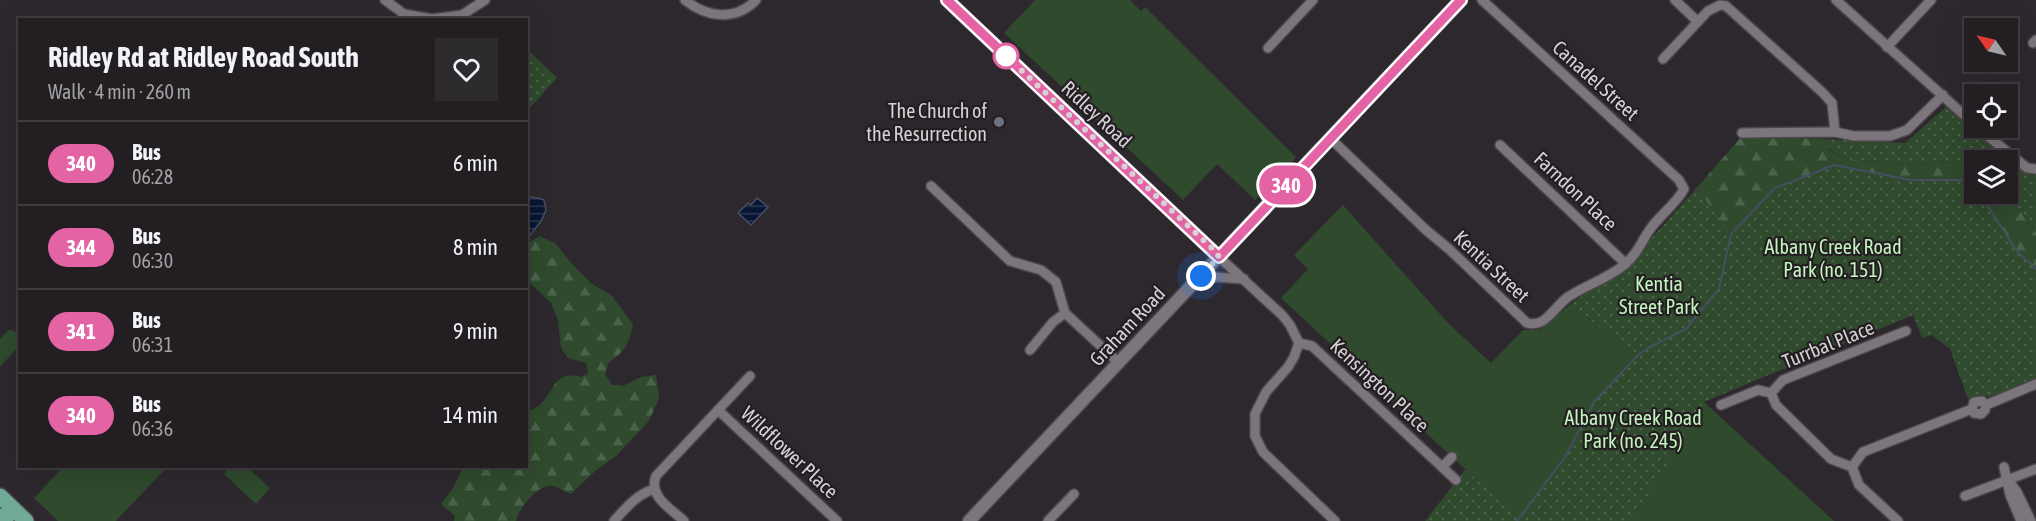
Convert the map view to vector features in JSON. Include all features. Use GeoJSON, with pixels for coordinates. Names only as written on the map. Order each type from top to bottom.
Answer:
{"type":"FeatureCollection","features":[{"type":"Feature","properties":{"kind":"main road"},"geometry":{"type":"LineString","coordinates":[[0,496],[26,521]]}},
{"type":"Feature","properties":{"kind":"main road"},"geometry":{"type":"LineString","coordinates":[[0,516],[6,521]]}},
{"type":"Feature","properties":{"kind":"street"},"geometry":{"type":"LineString","coordinates":[[385,0],[402,17],[417,18]]}},
{"type":"Feature","properties":{"kind":"street"},"geometry":{"type":"LineString","coordinates":[[446,18],[462,15],[485,0]]}},
{"type":"Feature","properties":{"kind":"street"},"geometry":{"type":"LineString","coordinates":[[685,0],[708,14],[723,16],[751,5],[756,0]]}},
{"type":"Feature","properties":{"kind":"street","name":"Ridley Road"},"geometry":{"type":"LineString","coordinates":[[947,0],[1219,257]]}},
{"type":"Feature","properties":{"kind":"street"},"geometry":{"type":"LineString","coordinates":[[1268,48],[1313,0]]}},
{"type":"Feature","properties":{"kind":"street","name":"Graham Road"},"geometry":{"type":"LineString","coordinates":[[969,521],[1461,0]]}},
{"type":"Feature","properties":{"kind":"street","name":"Canadel Street"},"geometry":{"type":"LineString","coordinates":[[1482,0],[1679,180],[1684,189]]}},
{"type":"Feature","properties":{"kind":"street"},"geometry":{"type":"LineString","coordinates":[[1675,0],[1698,21]]}},
{"type":"Feature","properties":{"kind":"street"},"geometry":{"type":"LineString","coordinates":[[1836,0],[1964,115]]}},
{"type":"Feature","properties":{"kind":"street"},"geometry":{"type":"LineString","coordinates":[[1887,47],[1931,0]]}},
{"type":"Feature","properties":{"kind":"street"},"geometry":{"type":"LineString","coordinates":[[1663,59],[1698,21],[1714,7],[1720,5],[1731,10],[1832,103],[1835,132]]}},
{"type":"Feature","properties":{"kind":"street"},"geometry":{"type":"LineString","coordinates":[[1742,133],[1835,132],[1890,136],[1907,130],[1942,95]]}},
{"type":"Feature","properties":{"kind":"street","name":"Kentia Street"},"geometry":{"type":"LineString","coordinates":[[1330,138],[1426,230],[1527,322],[1533,324],[1540,323],[1568,297],[1626,264],[1640,247],[1650,229],[1684,189]]}},
{"type":"Feature","properties":{"kind":"street"},"geometry":{"type":"LineString","coordinates":[[1990,138],[2027,168],[2036,169]]}},
{"type":"Feature","properties":{"kind":"street","name":"Farndon Place"},"geometry":{"type":"LineString","coordinates":[[1500,145],[1626,264]]}},
{"type":"Feature","properties":{"kind":"street"},"geometry":{"type":"LineString","coordinates":[[931,186],[1010,261],[1041,270],[1056,282],[1065,313],[1119,363]]}},
{"type":"Feature","properties":{"kind":"street","name":"Kensington Place"},"geometry":{"type":"LineString","coordinates":[[1219,257],[1282,315],[1299,343],[1312,346],[1456,480]]}},
{"type":"Feature","properties":{"kind":"street"},"geometry":{"type":"LineString","coordinates":[[1201,276],[1244,279]]}},
{"type":"Feature","properties":{"kind":"street"},"geometry":{"type":"LineString","coordinates":[[1030,350],[1053,322],[1065,313]]}},
{"type":"Feature","properties":{"kind":"street","name":"Turrbal Place"},"geometry":{"type":"LineString","coordinates":[[1852,467],[1831,459],[1776,405],[1771,393],[1783,380],[1906,331]]}},
{"type":"Feature","properties":{"kind":"street"},"geometry":{"type":"LineString","coordinates":[[1299,343],[1288,367],[1266,392],[1255,414],[1255,435],[1263,452],[1335,521]]}},
{"type":"Feature","properties":{"kind":"street"},"geometry":{"type":"LineString","coordinates":[[684,521],[657,497],[654,489],[656,476],[750,376]]}},
{"type":"Feature","properties":{"kind":"street"},"geometry":{"type":"LineString","coordinates":[[1898,521],[1859,485],[1852,467],[1863,452],[1972,410],[1981,414],[1986,405],[2036,384]]}},
{"type":"Feature","properties":{"kind":"street"},"geometry":{"type":"LineString","coordinates":[[1721,405],[1758,390],[1771,393]]}},
{"type":"Feature","properties":{"kind":"street","name":"Wildflower Place"},"geometry":{"type":"LineString","coordinates":[[718,410],[837,521]]}},
{"type":"Feature","properties":{"kind":"street"},"geometry":{"type":"LineString","coordinates":[[1442,467],[1452,457]]}},
{"type":"Feature","properties":{"kind":"street"},"geometry":{"type":"LineString","coordinates":[[2004,467],[2010,495],[2020,521]]}},
{"type":"Feature","properties":{"kind":"street"},"geometry":{"type":"LineString","coordinates":[[1965,496],[2036,469]]}},
{"type":"Feature","properties":{"kind":"street"},"geometry":{"type":"LineString","coordinates":[[2007,479],[2017,492],[2031,521]]}},
{"type":"Feature","properties":{"kind":"street"},"geometry":{"type":"LineString","coordinates":[[614,521],[634,499],[654,489]]}},
{"type":"Feature","properties":{"kind":"street"},"geometry":{"type":"LineString","coordinates":[[1048,521],[1074,494]]}},
{"type":"Feature","properties":{"kind":"green space"},"geometry":{"type":"Polygon","coordinates":[[[1035,0],[1130,0],[1141,11],[1145,7],[1296,157],[1255,200],[1217,164],[1183,200],[1004,33],[1035,0]]]}},
{"type":"Feature","properties":{"kind":"green space"},"geometry":{"type":"Polygon","coordinates":[[[528,50],[557,78],[528,110],[528,50]]]}},
{"type":"Feature","properties":{"kind":"green space"},"geometry":{"type":"Polygon","coordinates":[[[1947,106],[1964,120],[1964,138],[1986,138],[2000,150],[1964,150],[1964,163],[1907,164],[1843,159],[1828,148],[1824,139],[1905,143],[1947,106]]]}},
{"type":"Feature","properties":{"kind":"green space","name":"Kentia Street Park"},"geometry":{"type":"Polygon","coordinates":[[[1742,136],[1824,139],[1828,149],[1843,159],[1907,164],[1963,162],[1964,204],[2016,204],[2036,232],[2036,296],[1624,304],[1702,196],[1694,191],[1742,136]]]}},
{"type":"Feature","properties":{"kind":"green space","name":"Albany Creek Road Park (no. 151)"},"geometry":{"type":"Polygon","coordinates":[[[1834,165],[1911,180],[1964,180],[1964,204],[1989,204],[2016,250],[2036,269],[2036,381],[1991,397],[1978,395],[1968,399],[1950,349],[1932,335],[1922,338],[1913,315],[1704,402],[1633,521],[1425,521],[1465,470],[1520,516],[1565,457],[1594,402],[1638,355],[1583,315],[1567,307],[1633,259],[1694,191],[1702,195],[1731,234],[1775,188],[1834,165]]]}},
{"type":"Feature","properties":{"kind":"green space"},"geometry":{"type":"Polygon","coordinates":[[[2018,165],[2028,173],[2036,175],[2036,232],[2016,204],[2018,204],[2018,165]]]}},
{"type":"Feature","properties":{"kind":"green space","name":"Albany Creek Road Park (no. 245)"},"geometry":{"type":"Polygon","coordinates":[[[1343,205],[1449,324],[1491,363],[1523,330],[1539,330],[1567,307],[1583,315],[1704,402],[1834,521],[1495,521],[1484,487],[1281,298],[1308,269],[1294,255],[1343,205]]]}},
{"type":"Feature","properties":{"kind":"green space"},"geometry":{"type":"Polygon","coordinates":[[[539,236],[555,243],[592,284],[611,295],[633,324],[626,346],[609,362],[605,374],[612,385],[623,386],[641,377],[656,375],[659,398],[649,421],[616,456],[595,471],[571,494],[558,487],[547,486],[525,504],[516,521],[454,521],[455,516],[441,504],[453,488],[463,468],[528,468],[528,411],[540,405],[560,379],[565,376],[581,377],[588,373],[586,363],[568,358],[561,348],[558,320],[551,303],[528,281],[528,243],[539,236]]]}},
{"type":"Feature","properties":{"kind":"green space"},"geometry":{"type":"Polygon","coordinates":[[[9,330],[18,334],[18,347],[0,367],[0,339],[9,330]]]}},
{"type":"Feature","properties":{"kind":"green space"},"geometry":{"type":"Polygon","coordinates":[[[62,468],[166,468],[116,521],[58,521],[34,498],[62,468]]]}},
{"type":"Feature","properties":{"kind":"green space"},"geometry":{"type":"Polygon","coordinates":[[[229,468],[248,468],[270,488],[256,504],[224,474],[229,468]]]}},
{"type":"Feature","properties":{"kind":"water"},"geometry":{"type":"Polygon","coordinates":[[[528,198],[544,200],[546,210],[528,238],[528,198]]]}},
{"type":"Feature","properties":{"kind":"water"},"geometry":{"type":"Polygon","coordinates":[[[757,198],[768,207],[751,225],[738,213],[757,198]]]}},
{"type":"Feature","properties":{"kind":"waterway"},"geometry":{"type":"LineString","coordinates":[[1517,521],[1565,457],[1594,402],[1638,355],[1686,329],[1719,289],[1731,234],[1775,188],[1834,165],[1911,180],[1964,180]]}},
{"type":"Feature","properties":{"kind":"waterway"},"geometry":{"type":"LineString","coordinates":[[1986,204],[2016,250],[2036,269]]}},
{"type":"Feature","properties":{"kind":"bus line","name":"340"},"geometry":{"type":"LineString","coordinates":[[947,0],[1219,257],[1461,0]]}},
{"type":"Feature","properties":{"kind":"place","name":"The Church of the Resurrection"},"geometry":{"type":"Point","coordinates":[999,122]}},
{"type":"Feature","properties":{"kind":"route"},"geometry":{"type":"LineString","coordinates":[[1006,56],[1215,251],[1219,257],[1201,276]]}}]}
